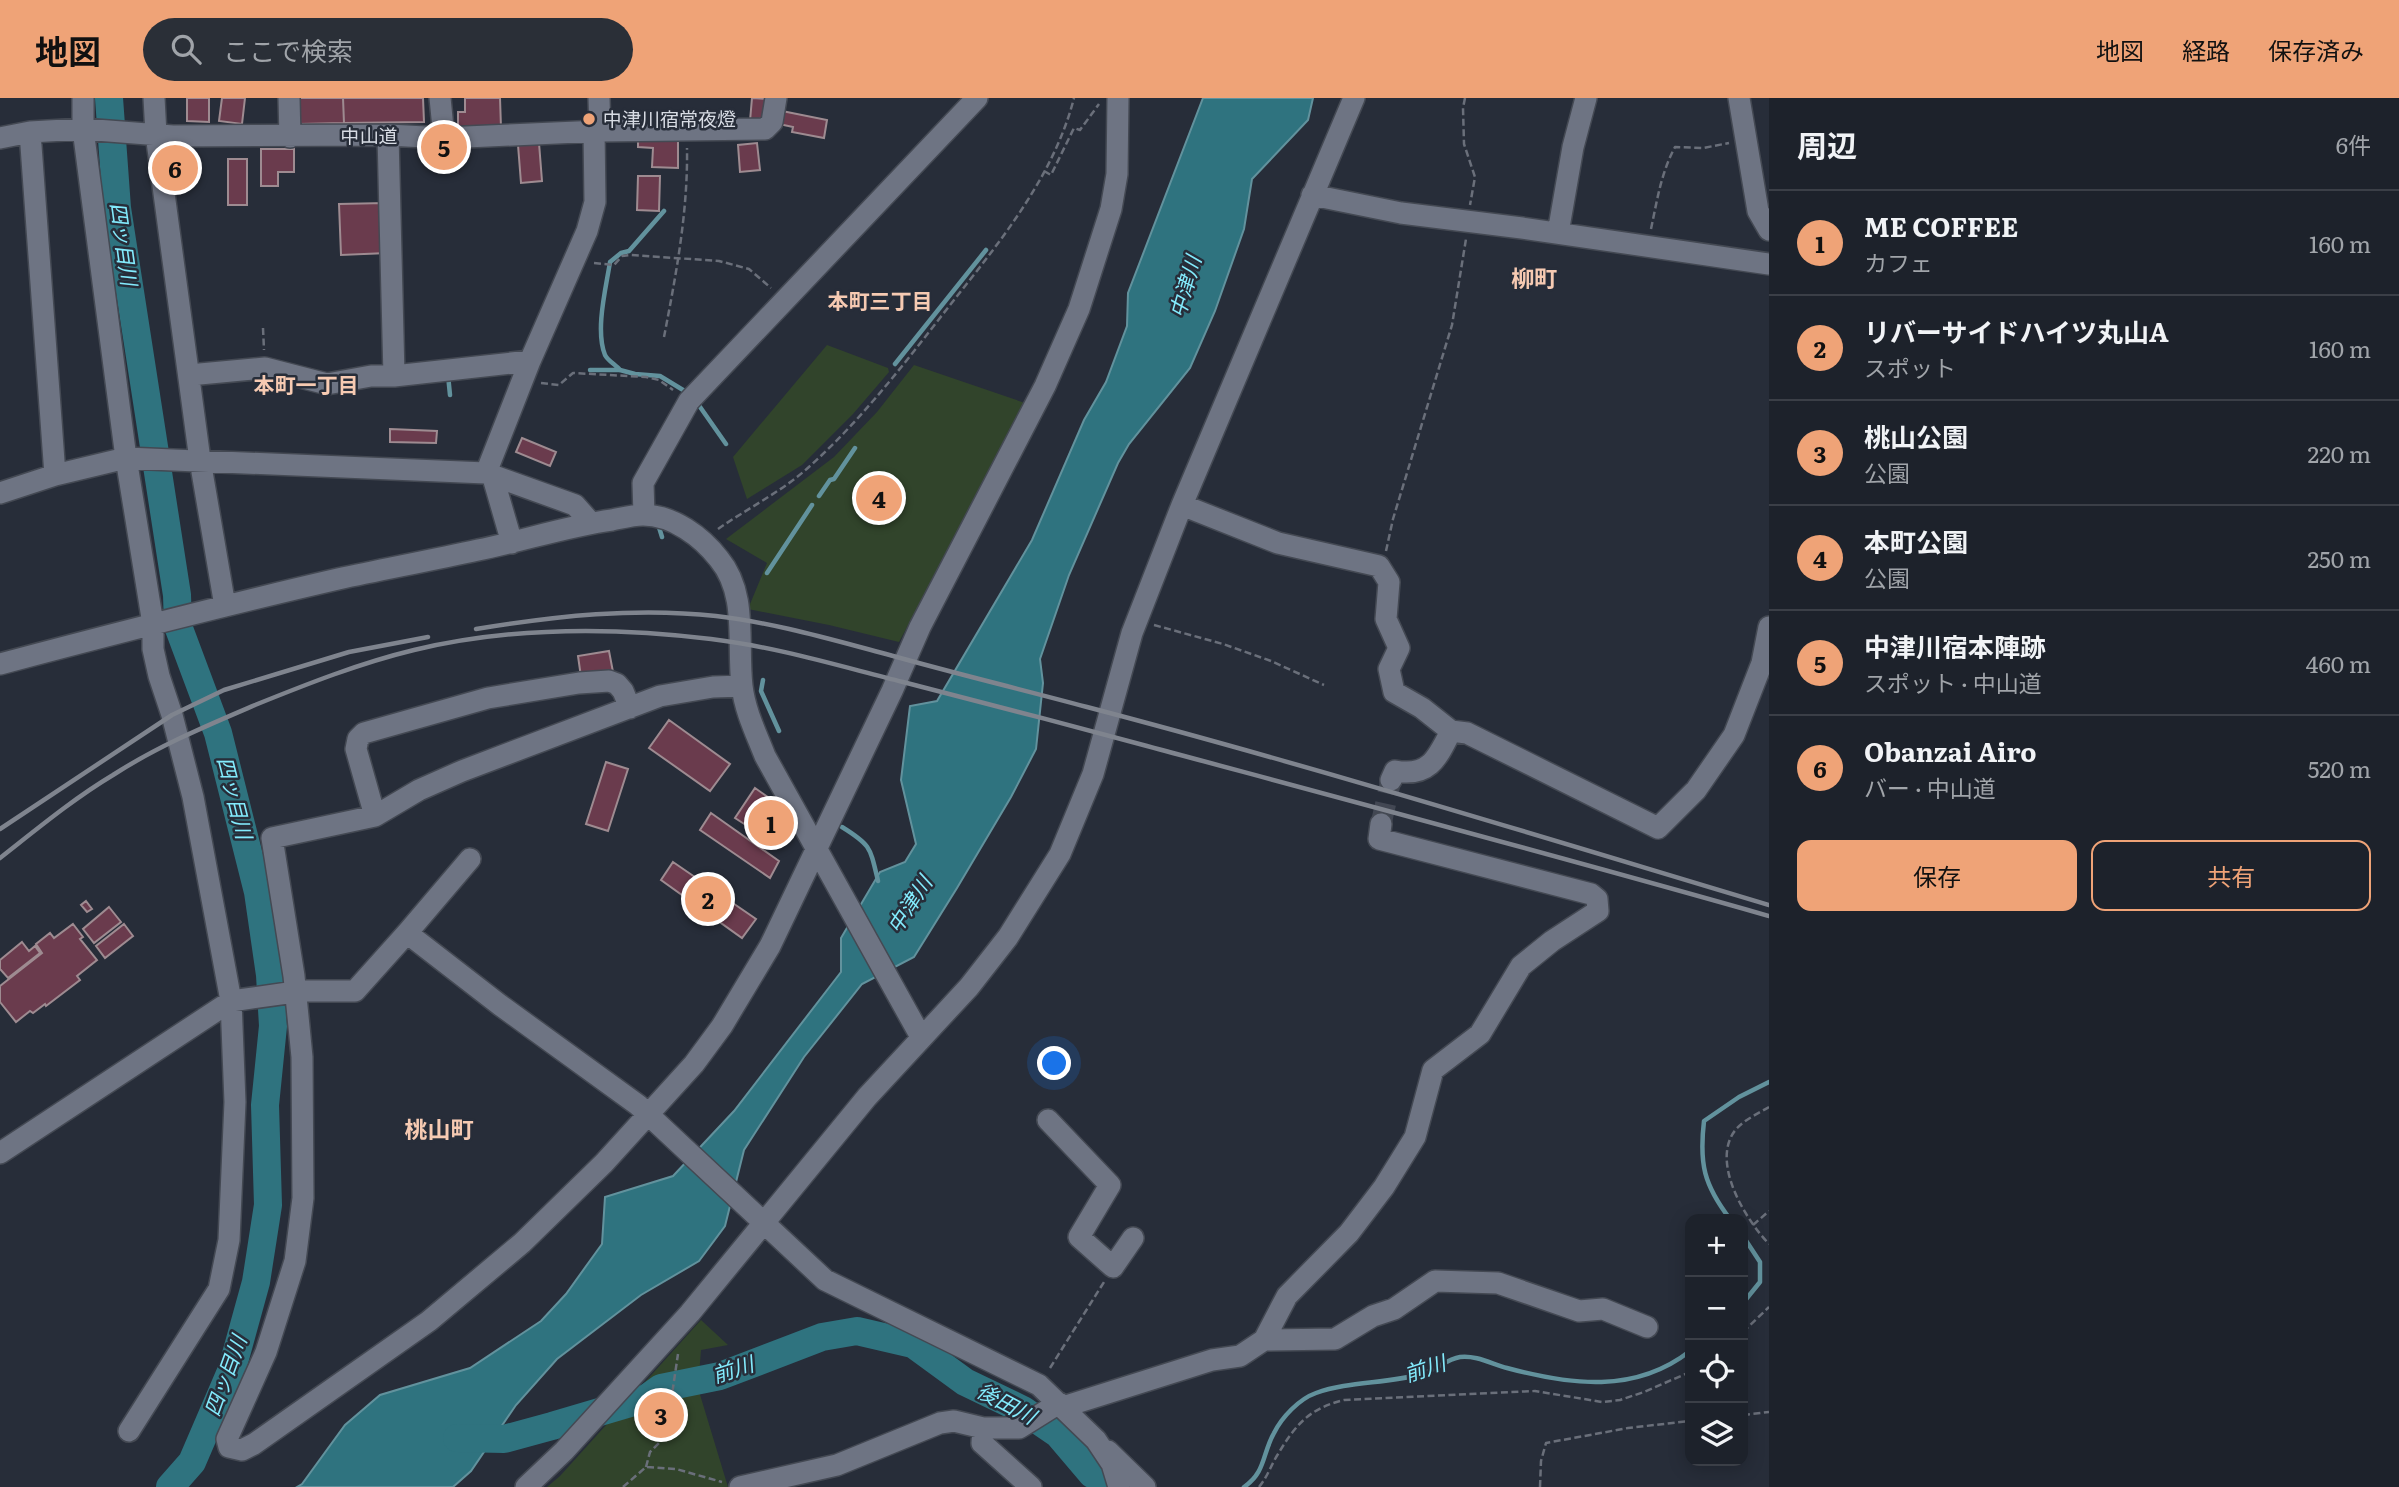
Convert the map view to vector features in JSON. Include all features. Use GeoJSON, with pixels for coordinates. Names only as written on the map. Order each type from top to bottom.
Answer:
{"type":"FeatureCollection","features":[{"type":"Feature","properties":{"kind":"street"},"geometry":{"type":"LineString","coordinates":[[83,98],[131,458],[157,623],[153,649],[193,797],[235,1001],[235,1102],[229,1240],[219,1289],[129,1431]]}},
{"type":"Feature","properties":{"kind":"street"},"geometry":{"type":"LineString","coordinates":[[154,98],[146,133],[189,375],[214,609]]}},
{"type":"Feature","properties":{"kind":"street"},"geometry":{"type":"LineString","coordinates":[[289,98],[290,137]]}},
{"type":"Feature","properties":{"kind":"street"},"geometry":{"type":"LineString","coordinates":[[440,98],[444,138]]}},
{"type":"Feature","properties":{"kind":"street"},"geometry":{"type":"LineString","coordinates":[[512,543],[489,474],[530,361],[570,266],[580,249],[595,202],[599,98]]}},
{"type":"Feature","properties":{"kind":"street","name":"中山道"},"geometry":{"type":"LineString","coordinates":[[88,129],[290,137],[388,135],[444,138],[597,131],[765,129],[772,122],[776,98]]}},
{"type":"Feature","properties":{"kind":"street"},"geometry":{"type":"LineString","coordinates":[[644,515],[643,483],[689,401],[977,98]]}},
{"type":"Feature","properties":{"kind":"street"},"geometry":{"type":"LineString","coordinates":[[742,687],[713,687],[660,696],[462,771],[419,790],[375,816],[272,838],[289,993],[302,1057],[303,1198],[295,1261],[266,1352],[227,1438],[229,1447],[242,1450],[254,1444],[429,1321],[479,1280],[522,1243],[652,1118],[722,1026],[769,946],[920,627],[1045,386],[1079,309],[1111,209],[1117,174],[1118,98]]}},
{"type":"Feature","properties":{"kind":"street"},"geometry":{"type":"LineString","coordinates":[[526,1487],[564,1451],[690,1313],[758,1218],[867,1097],[915,1028],[969,987],[1008,937],[1060,854],[1093,774],[1116,686],[1182,505],[1354,98]]}},
{"type":"Feature","properties":{"kind":"street"},"geometry":{"type":"LineString","coordinates":[[1558,233],[1573,147],[1586,98]]}},
{"type":"Feature","properties":{"kind":"street"},"geometry":{"type":"LineString","coordinates":[[1739,98],[1758,211],[1769,230]]}},
{"type":"Feature","properties":{"kind":"street"},"geometry":{"type":"LineString","coordinates":[[0,138],[30,132],[88,129]]}},
{"type":"Feature","properties":{"kind":"street"},"geometry":{"type":"LineString","coordinates":[[30,132],[55,475]]}},
{"type":"Feature","properties":{"kind":"street"},"geometry":{"type":"LineString","coordinates":[[388,135],[394,376]]}},
{"type":"Feature","properties":{"kind":"street"},"geometry":{"type":"LineString","coordinates":[[1312,195],[1401,213],[1769,264]]}},
{"type":"Feature","properties":{"kind":"street"},"geometry":{"type":"LineString","coordinates":[[189,375],[265,368],[327,384],[371,376],[394,376],[530,361]]}},
{"type":"Feature","properties":{"kind":"street"},"geometry":{"type":"LineString","coordinates":[[0,494],[55,475],[131,458],[489,474],[575,505],[591,523]]}},
{"type":"Feature","properties":{"kind":"street"},"geometry":{"type":"LineString","coordinates":[[1182,505],[1278,543],[1379,566],[1389,582],[1386,619],[1399,648],[1389,669],[1394,692],[1422,708],[1451,731],[1467,733],[1658,828],[1696,790],[1734,735],[1762,663],[1769,628]]}},
{"type":"Feature","properties":{"kind":"street"},"geometry":{"type":"LineString","coordinates":[[0,664],[214,609],[591,523],[644,515],[660,517],[683,527],[701,541],[719,559],[732,579],[739,604],[742,687],[747,712],[765,756],[915,1028]]}},
{"type":"Feature","properties":{"kind":"street"},"geometry":{"type":"LineString","coordinates":[[375,816],[356,749],[358,739],[364,733],[488,698],[579,683],[609,681],[617,684],[624,691],[630,708]]}},
{"type":"Feature","properties":{"kind":"street"},"geometry":{"type":"LineString","coordinates":[[1391,780],[1395,771],[1419,772],[1428,766],[1442,750],[1451,731]]}},
{"type":"Feature","properties":{"kind":"street"},"geometry":{"type":"LineString","coordinates":[[740,1487],[837,1465],[940,1423],[954,1421],[983,1428],[1019,1428],[1057,1406],[1212,1360],[1240,1356],[1264,1340],[1287,1296],[1349,1233],[1384,1187],[1415,1136],[1433,1070],[1480,1034],[1521,966],[1552,940],[1598,911],[1597,899],[1591,894],[1379,839],[1381,824]]}},
{"type":"Feature","properties":{"kind":"street"},"geometry":{"type":"LineString","coordinates":[[0,1153],[235,1001],[289,993],[355,990],[470,859]]}},
{"type":"Feature","properties":{"kind":"street"},"geometry":{"type":"LineString","coordinates":[[407,933],[610,1083],[652,1118],[825,1280],[1039,1385],[1057,1406],[1096,1440],[1127,1478]]}},
{"type":"Feature","properties":{"kind":"street"},"geometry":{"type":"LineString","coordinates":[[1048,1120],[1110,1185],[1079,1237],[1113,1267],[1133,1238]]}},
{"type":"Feature","properties":{"kind":"street"},"geometry":{"type":"LineString","coordinates":[[1264,1340],[1335,1339],[1373,1316],[1394,1309],[1435,1281],[1499,1283],[1580,1311],[1603,1309],[1647,1327]]}},
{"type":"Feature","properties":{"kind":"street"},"geometry":{"type":"LineString","coordinates":[[983,1428],[982,1443],[1031,1487]]}},
{"type":"Feature","properties":{"kind":"path"},"geometry":{"type":"LineString","coordinates":[[701,541],[809,468],[864,414],[1007,229],[1059,144],[1074,98]]}},
{"type":"Feature","properties":{"kind":"path"},"geometry":{"type":"LineString","coordinates":[[1044,172],[1051,175],[1074,128],[1080,130],[1103,98]]}},
{"type":"Feature","properties":{"kind":"path"},"geometry":{"type":"LineString","coordinates":[[1382,571],[1393,519],[1452,325],[1475,177],[1464,144],[1465,98]]}},
{"type":"Feature","properties":{"kind":"path"},"geometry":{"type":"LineString","coordinates":[[664,337],[679,258],[687,172],[686,130]]}},
{"type":"Feature","properties":{"kind":"path"},"geometry":{"type":"LineString","coordinates":[[1647,246],[1661,181],[1675,147],[1703,148],[1746,140]]}},
{"type":"Feature","properties":{"kind":"path"},"geometry":{"type":"LineString","coordinates":[[606,265],[614,265],[622,256],[719,261],[749,270],[784,300]]}},
{"type":"Feature","properties":{"kind":"path"},"geometry":{"type":"LineString","coordinates":[[263,328],[265,368]]}},
{"type":"Feature","properties":{"kind":"path"},"geometry":{"type":"LineString","coordinates":[[524,382],[559,385],[573,373],[646,377],[659,380],[689,401]]}},
{"type":"Feature","properties":{"kind":"path"},"geometry":{"type":"LineString","coordinates":[[1138,620],[1223,644],[1271,661],[1324,685]]}},
{"type":"Feature","properties":{"kind":"path"},"geometry":{"type":"LineString","coordinates":[[1769,1107],[1741,1124],[1731,1136],[1726,1154],[1743,1212],[1769,1244]]}},
{"type":"Feature","properties":{"kind":"path"},"geometry":{"type":"LineString","coordinates":[[1754,1225],[1769,1211]]}},
{"type":"Feature","properties":{"kind":"path"},"geometry":{"type":"LineString","coordinates":[[1039,1385],[1113,1267]]}},
{"type":"Feature","properties":{"kind":"path"},"geometry":{"type":"LineString","coordinates":[[1748,1327],[1769,1307]]}},
{"type":"Feature","properties":{"kind":"path"},"geometry":{"type":"LineString","coordinates":[[623,1487],[646,1467],[650,1452],[682,1420],[670,1408],[678,1350]]}},
{"type":"Feature","properties":{"kind":"path"},"geometry":{"type":"LineString","coordinates":[[1259,1487],[1296,1428],[1307,1416],[1324,1405],[1344,1400],[1535,1391],[1602,1402],[1620,1400],[1644,1392],[1685,1374]]}},
{"type":"Feature","properties":{"kind":"path"},"geometry":{"type":"LineString","coordinates":[[1748,1414],[1769,1412]]}},
{"type":"Feature","properties":{"kind":"path"},"geometry":{"type":"LineString","coordinates":[[1540,1487],[1541,1461],[1546,1443],[1685,1422]]}},
{"type":"Feature","properties":{"kind":"path"},"geometry":{"type":"LineString","coordinates":[[646,1467],[676,1469],[740,1487]]}},
{"type":"Feature","properties":{"kind":"green space"},"geometry":{"type":"Polygon","coordinates":[[[827,345],[888,368],[889,372],[853,414],[802,465],[747,499],[733,457],[827,345]]]}},
{"type":"Feature","properties":{"kind":"green space"},"geometry":{"type":"Polygon","coordinates":[[[914,365],[1028,404],[899,642],[748,609],[767,563],[726,539],[834,457],[877,412],[914,365]]]}},
{"type":"Feature","properties":{"kind":"green space"},"geometry":{"type":"Polygon","coordinates":[[[701,1320],[728,1345],[701,1350],[698,1388],[728,1487],[547,1487],[560,1476],[701,1320]]]}},
{"type":"Feature","properties":{"kind":"water","name":"中津川"},"geometry":{"type":"Polygon","coordinates":[[[1203,98],[1313,98],[1308,120],[1252,179],[1244,229],[1215,311],[1190,368],[1129,444],[1118,463],[1069,575],[1040,659],[1043,683],[1036,749],[1011,797],[914,957],[862,984],[804,1057],[744,1150],[725,1226],[699,1261],[641,1295],[557,1359],[516,1405],[471,1471],[453,1487],[297,1487],[302,1484],[345,1425],[380,1395],[470,1368],[541,1321],[566,1294],[602,1244],[605,1197],[673,1176],[734,1111],[841,972],[841,938],[880,872],[905,862],[916,844],[901,780],[910,706],[937,701],[1032,540],[1084,420],[1106,382],[1127,326],[1128,293],[1203,98]]]}},
{"type":"Feature","properties":{"kind":"building"},"geometry":{"type":"Polygon","coordinates":[[[187,98],[209,98],[209,122],[187,121],[187,98]]]}},
{"type":"Feature","properties":{"kind":"building"},"geometry":{"type":"Polygon","coordinates":[[[222,98],[245,98],[242,124],[219,121],[222,98]]]}},
{"type":"Feature","properties":{"kind":"building"},"geometry":{"type":"Polygon","coordinates":[[[299,98],[343,98],[344,123],[299,124],[299,98]]]}},
{"type":"Feature","properties":{"kind":"building"},"geometry":{"type":"Polygon","coordinates":[[[343,98],[423,98],[424,122],[344,123],[343,98]]]}},
{"type":"Feature","properties":{"kind":"building"},"geometry":{"type":"Polygon","coordinates":[[[465,98],[500,98],[501,128],[458,128],[458,112],[465,112],[465,98]]]}},
{"type":"Feature","properties":{"kind":"building"},"geometry":{"type":"Polygon","coordinates":[[[752,98],[770,99],[768,117],[750,121],[752,98]]]}},
{"type":"Feature","properties":{"kind":"building"},"geometry":{"type":"Polygon","coordinates":[[[782,111],[827,120],[824,138],[792,132],[793,127],[779,124],[782,111]]]}},
{"type":"Feature","properties":{"kind":"building"},"geometry":{"type":"Polygon","coordinates":[[[638,138],[678,138],[678,168],[652,167],[653,148],[638,147],[638,138]]]}},
{"type":"Feature","properties":{"kind":"building"},"geometry":{"type":"Polygon","coordinates":[[[539,143],[542,181],[521,183],[518,145],[539,143]]]}},
{"type":"Feature","properties":{"kind":"building"},"geometry":{"type":"Polygon","coordinates":[[[757,143],[760,170],[740,172],[738,145],[757,143]]]}},
{"type":"Feature","properties":{"kind":"building"},"geometry":{"type":"Polygon","coordinates":[[[261,149],[294,149],[294,172],[278,172],[278,186],[261,186],[261,149]]]}},
{"type":"Feature","properties":{"kind":"building"},"geometry":{"type":"Polygon","coordinates":[[[228,159],[247,159],[247,205],[228,205],[228,159]]]}},
{"type":"Feature","properties":{"kind":"building"},"geometry":{"type":"Polygon","coordinates":[[[638,176],[660,176],[659,211],[637,210],[638,176]]]}},
{"type":"Feature","properties":{"kind":"building"},"geometry":{"type":"Polygon","coordinates":[[[385,203],[387,253],[341,255],[339,204],[385,203]]]}},
{"type":"Feature","properties":{"kind":"building"},"geometry":{"type":"Polygon","coordinates":[[[390,429],[437,431],[436,443],[390,442],[390,429]]]}},
{"type":"Feature","properties":{"kind":"building"},"geometry":{"type":"Polygon","coordinates":[[[522,438],[556,452],[550,466],[516,452],[522,438]]]}},
{"type":"Feature","properties":{"kind":"building"},"geometry":{"type":"Polygon","coordinates":[[[609,651],[613,672],[581,677],[578,656],[609,651]]]}},
{"type":"Feature","properties":{"kind":"building"},"geometry":{"type":"Polygon","coordinates":[[[669,720],[730,764],[710,791],[649,748],[669,720]]]}},
{"type":"Feature","properties":{"kind":"building"},"geometry":{"type":"Polygon","coordinates":[[[606,762],[628,769],[608,831],[586,824],[606,762]]]}},
{"type":"Feature","properties":{"kind":"building"},"geometry":{"type":"Polygon","coordinates":[[[755,788],[772,800],[752,829],[735,818],[755,788]]]}},
{"type":"Feature","properties":{"kind":"building"},"geometry":{"type":"Polygon","coordinates":[[[770,808],[785,819],[771,838],[756,828],[770,808]]]}},
{"type":"Feature","properties":{"kind":"building"},"geometry":{"type":"Polygon","coordinates":[[[711,813],[779,861],[770,878],[700,830],[711,813]]]}},
{"type":"Feature","properties":{"kind":"building"},"geometry":{"type":"Polygon","coordinates":[[[673,862],[756,919],[742,938],[661,880],[673,862]]]}},
{"type":"Feature","properties":{"kind":"building"},"geometry":{"type":"Polygon","coordinates":[[[86,901],[92,909],[87,912],[81,905],[86,901]]]}},
{"type":"Feature","properties":{"kind":"building"},"geometry":{"type":"Polygon","coordinates":[[[109,907],[121,922],[94,943],[83,929],[109,907]]]}},
{"type":"Feature","properties":{"kind":"building"},"geometry":{"type":"Polygon","coordinates":[[[73,924],[83,937],[80,939],[97,960],[77,976],[80,980],[46,1006],[45,1004],[33,1013],[30,1011],[16,1022],[0,1002],[0,986],[42,953],[36,944],[50,933],[54,938],[73,924]]]}},
{"type":"Feature","properties":{"kind":"building"},"geometry":{"type":"Polygon","coordinates":[[[124,924],[133,936],[105,958],[96,946],[124,924]]]}},
{"type":"Feature","properties":{"kind":"building"},"geometry":{"type":"Polygon","coordinates":[[[22,942],[29,951],[35,946],[40,953],[8,978],[0,969],[0,960],[22,942]]]}},
{"type":"Feature","properties":{"kind":"waterway","name":"四ッ目川"},"geometry":{"type":"LineString","coordinates":[[109,98],[117,208],[177,595],[178,626],[218,733],[258,892],[270,975],[273,1026],[265,1105],[268,1205],[256,1282],[232,1369],[192,1462],[170,1487]]}},
{"type":"Feature","properties":{"kind":"waterway"},"geometry":{"type":"LineString","coordinates":[[620,370],[605,355],[602,345],[602,309],[610,262],[621,253],[629,251],[664,211]]}},
{"type":"Feature","properties":{"kind":"waterway"},"geometry":{"type":"LineString","coordinates":[[895,364],[986,250]]}},
{"type":"Feature","properties":{"kind":"waterway"},"geometry":{"type":"LineString","coordinates":[[590,370],[620,370],[660,376],[688,393]]}},
{"type":"Feature","properties":{"kind":"waterway"},"geometry":{"type":"LineString","coordinates":[[448,375],[450,395]]}},
{"type":"Feature","properties":{"kind":"waterway"},"geometry":{"type":"LineString","coordinates":[[698,404],[726,444]]}},
{"type":"Feature","properties":{"kind":"waterway"},"geometry":{"type":"LineString","coordinates":[[819,496],[855,448]]}},
{"type":"Feature","properties":{"kind":"waterway"},"geometry":{"type":"LineString","coordinates":[[767,573],[812,505]]}},
{"type":"Feature","properties":{"kind":"waterway"},"geometry":{"type":"LineString","coordinates":[[658,524],[662,537]]}},
{"type":"Feature","properties":{"kind":"waterway"},"geometry":{"type":"LineString","coordinates":[[763,680],[761,691],[779,731]]}},
{"type":"Feature","properties":{"kind":"waterway"},"geometry":{"type":"LineString","coordinates":[[842,827],[859,838],[868,848],[878,881]]}},
{"type":"Feature","properties":{"kind":"waterway","name":"前川"},"geometry":{"type":"LineString","coordinates":[[1726,1214],[1714,1195],[1705,1173],[1702,1150],[1704,1121],[1739,1097],[1769,1082]]}},
{"type":"Feature","properties":{"kind":"waterway","name":"前川"},"geometry":{"type":"LineString","coordinates":[[1748,1244],[1760,1262],[1760,1282],[1748,1297]]}},
{"type":"Feature","properties":{"kind":"waterway","name":"前川"},"geometry":{"type":"LineString","coordinates":[[457,1438],[504,1439],[647,1398],[661,1388],[720,1376],[822,1337],[857,1331],[913,1344],[965,1382],[1023,1410],[1058,1434],[1092,1474],[1118,1487]]}},
{"type":"Feature","properties":{"kind":"waterway","name":"前川"},"geometry":{"type":"LineString","coordinates":[[1244,1487],[1260,1469],[1270,1441],[1286,1415],[1303,1400],[1329,1389],[1408,1377],[1460,1357],[1478,1359],[1554,1379],[1602,1382],[1625,1380],[1669,1365],[1685,1354]]}},
{"type":"Feature","properties":{"kind":"tunnel"},"geometry":{"type":"LineString","coordinates":[[1381,824],[1391,780]]}},
{"type":"Feature","properties":{"kind":"railway"},"geometry":{"type":"LineString","coordinates":[[476,629],[566,617],[656,612],[716,616],[781,627],[1258,754],[1769,905]]}},
{"type":"Feature","properties":{"kind":"railway"},"geometry":{"type":"LineString","coordinates":[[0,858],[84,794],[147,755],[218,721],[314,682],[394,655],[450,642],[562,631],[637,632],[711,639],[808,658],[1117,738],[1769,916]]}},
{"type":"Feature","properties":{"kind":"railway"},"geometry":{"type":"LineString","coordinates":[[0,829],[172,715],[224,690],[349,652],[428,637]]}},
{"type":"Feature","properties":{"kind":"place","name":"中津川宿常夜燈"},"geometry":{"type":"Point","coordinates":[589,119]}},
{"type":"Feature","properties":{"kind":"place","name":"中津川宿本陣跡"},"geometry":{"type":"Point","coordinates":[444,147]}},
{"type":"Feature","properties":{"kind":"place","name":"Obanzai Airo"},"geometry":{"type":"Point","coordinates":[175,168]}},
{"type":"Feature","properties":{"kind":"place","name":"本町公園"},"geometry":{"type":"Point","coordinates":[879,498]}},
{"type":"Feature","properties":{"kind":"place","name":"ME COFFEE"},"geometry":{"type":"Point","coordinates":[771,823]}},
{"type":"Feature","properties":{"kind":"place","name":"リバーサイドハイツ丸山A"},"geometry":{"type":"Point","coordinates":[708,899]}},
{"type":"Feature","properties":{"kind":"place","name":"桃山公園"},"geometry":{"type":"Point","coordinates":[661,1415]}},
{"type":"Feature","properties":{"kind":"district","name":"柳町"},"geometry":{"type":"Point","coordinates":[1534,279]}},
{"type":"Feature","properties":{"kind":"district","name":"本町三丁目"},"geometry":{"type":"Point","coordinates":[880,302]}},
{"type":"Feature","properties":{"kind":"district","name":"本町一丁目"},"geometry":{"type":"Point","coordinates":[306,386]}},
{"type":"Feature","properties":{"kind":"district","name":"桃山町"},"geometry":{"type":"Point","coordinates":[439,1130]}},
{"type":"Feature","properties":{"kind":"water label","name":"後田川"},"geometry":{"type":"Point","coordinates":[1006,1404]}}]}
